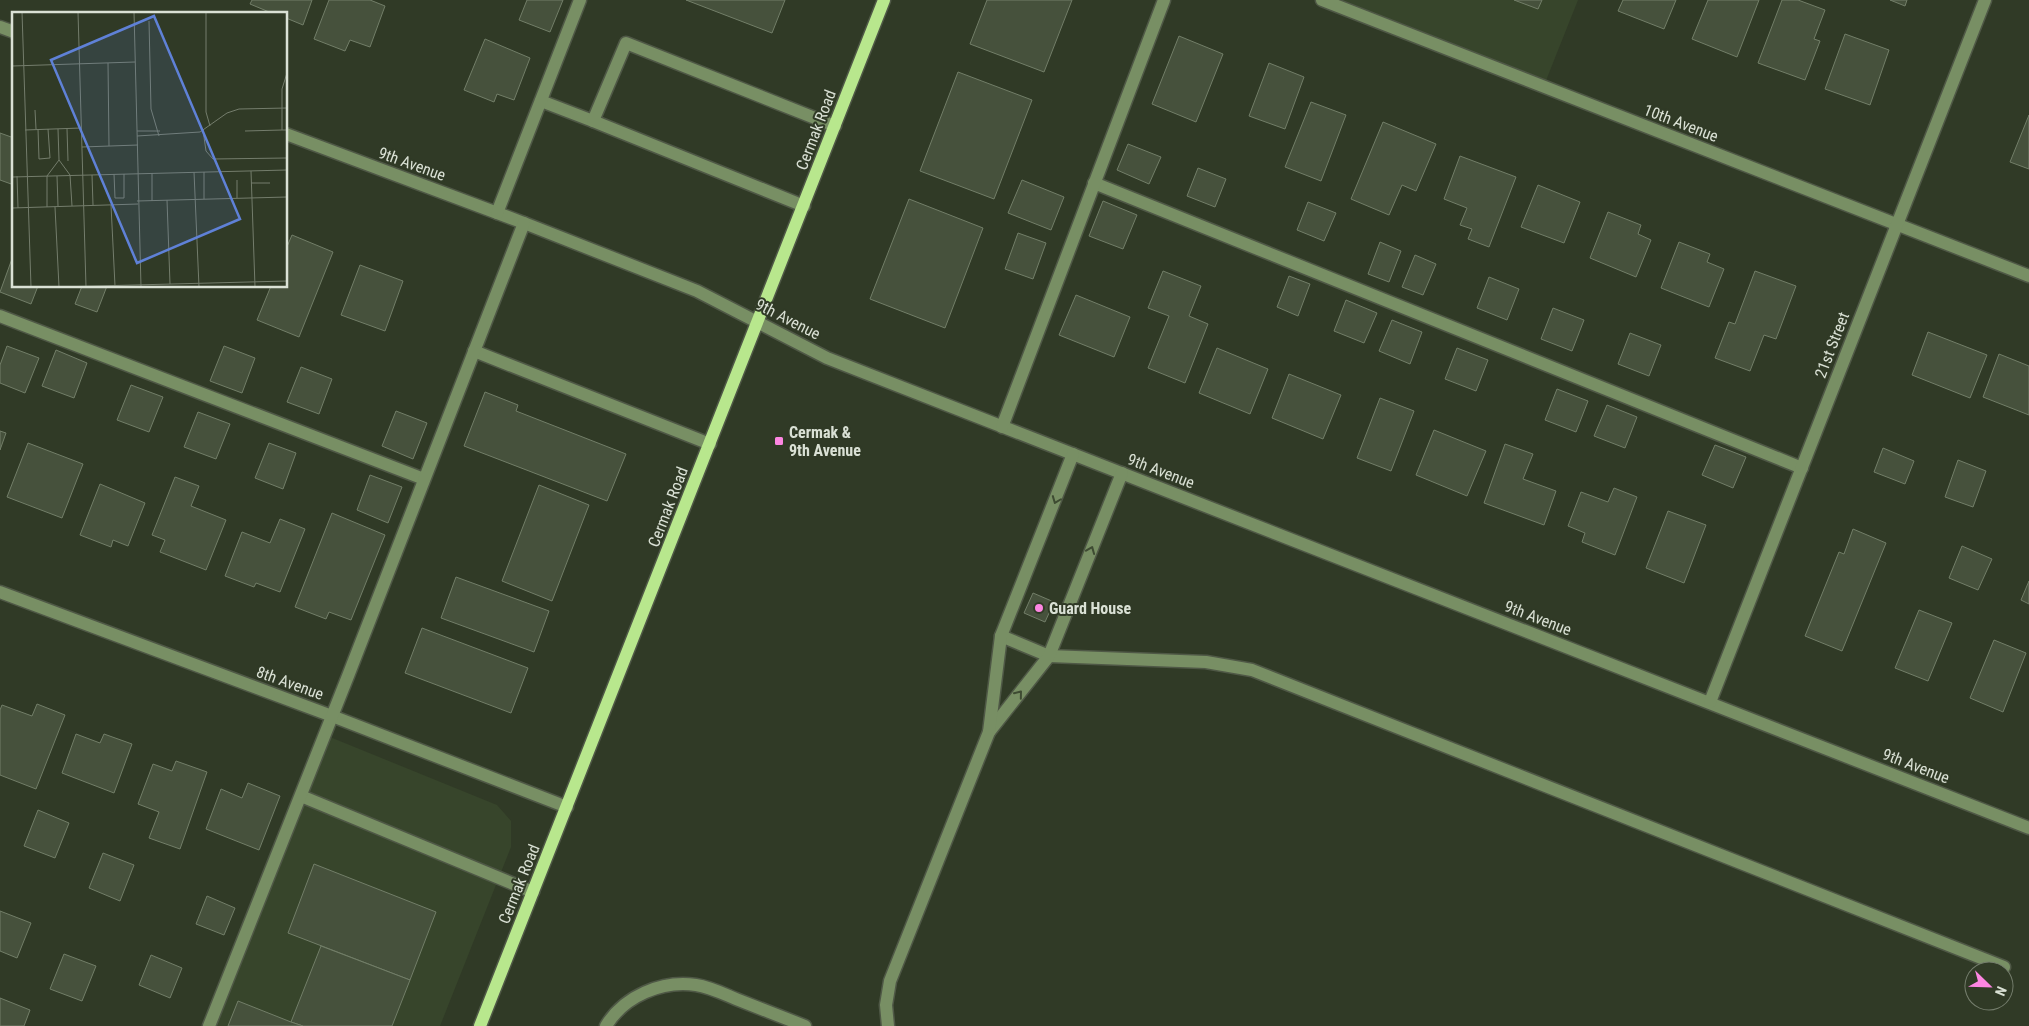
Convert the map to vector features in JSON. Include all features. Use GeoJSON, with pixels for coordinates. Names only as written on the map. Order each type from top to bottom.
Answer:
{"type":"FeatureCollection","features":[{"type":"Feature","properties":{"kind":"main road","name":"Cermak Road"},"geometry":{"type":"LineString","coordinates":[[480,1026],[884,0]]}},
{"type":"Feature","properties":{"kind":"street"},"geometry":{"type":"LineString","coordinates":[[498,213],[580,0]]}},
{"type":"Feature","properties":{"kind":"street"},"geometry":{"type":"LineString","coordinates":[[1002,426],[1164,0]]}},
{"type":"Feature","properties":{"kind":"street","name":"10th Avenue"},"geometry":{"type":"LineString","coordinates":[[1322,0],[1344,4],[2029,276]]}},
{"type":"Feature","properties":{"kind":"street","name":"21st Street"},"geometry":{"type":"LineString","coordinates":[[1710,702],[1985,0]]}},
{"type":"Feature","properties":{"kind":"street"},"geometry":{"type":"LineString","coordinates":[[0,27],[12,31]]}},
{"type":"Feature","properties":{"kind":"street"},"geometry":{"type":"LineString","coordinates":[[593,121],[626,43],[835,126]]}},
{"type":"Feature","properties":{"kind":"street"},"geometry":{"type":"LineString","coordinates":[[541,101],[804,206]]}},
{"type":"Feature","properties":{"kind":"street","name":"9th Avenue"},"geometry":{"type":"LineString","coordinates":[[288,135],[498,213],[697,291],[827,358],[2029,828]]}},
{"type":"Feature","properties":{"kind":"street"},"geometry":{"type":"LineString","coordinates":[[1094,183],[1802,468]]}},
{"type":"Feature","properties":{"kind":"street"},"geometry":{"type":"LineString","coordinates":[[208,1026],[301,796],[524,223]]}},
{"type":"Feature","properties":{"kind":"street"},"geometry":{"type":"LineString","coordinates":[[0,316],[424,479]]}},
{"type":"Feature","properties":{"kind":"street"},"geometry":{"type":"LineString","coordinates":[[474,351],[710,444]]}},
{"type":"Feature","properties":{"kind":"street"},"geometry":{"type":"LineString","coordinates":[[888,1026],[886,1005],[890,981],[989,732],[1001,636],[1073,454]]}},
{"type":"Feature","properties":{"kind":"street"},"geometry":{"type":"LineString","coordinates":[[989,732],[1049,656],[1122,473]]}},
{"type":"Feature","properties":{"kind":"street","name":"8th Avenue"},"geometry":{"type":"LineString","coordinates":[[0,592],[332,716],[567,807]]}},
{"type":"Feature","properties":{"kind":"street"},"geometry":{"type":"LineString","coordinates":[[1001,636],[1049,656],[1206,662],[1252,670],[1989,961]]}},
{"type":"Feature","properties":{"kind":"street"},"geometry":{"type":"LineString","coordinates":[[301,796],[533,892]]}},
{"type":"Feature","properties":{"kind":"street"},"geometry":{"type":"LineString","coordinates":[[606,1026],[612,1016],[628,1003],[648,990],[669,985],[696,985],[721,992],[805,1026]]}},
{"type":"Feature","properties":{"kind":"shaded area"},"geometry":{"type":"Polygon","coordinates":[[[1342,0],[1578,0],[1545,83],[1342,0]]]}},
{"type":"Feature","properties":{"kind":"shaded area"},"geometry":{"type":"Polygon","coordinates":[[[325,735],[497,805],[511,821],[511,847],[440,1026],[208,1026],[325,735]]]}},
{"type":"Feature","properties":{"kind":"building"},"geometry":{"type":"Polygon","coordinates":[[[252,0],[312,0],[303,25],[288,19],[288,12],[269,12],[250,4],[252,0]]]}},
{"type":"Feature","properties":{"kind":"building"},"geometry":{"type":"Polygon","coordinates":[[[329,0],[370,0],[385,6],[370,47],[350,40],[345,51],[314,39],[329,0]]]}},
{"type":"Feature","properties":{"kind":"building"},"geometry":{"type":"Polygon","coordinates":[[[527,0],[563,0],[550,32],[519,20],[527,0]]]}},
{"type":"Feature","properties":{"kind":"building"},"geometry":{"type":"Polygon","coordinates":[[[686,0],[785,0],[772,33],[686,0]]]}},
{"type":"Feature","properties":{"kind":"building"},"geometry":{"type":"Polygon","coordinates":[[[987,0],[1072,0],[1044,72],[970,44],[987,0]]]}},
{"type":"Feature","properties":{"kind":"building"},"geometry":{"type":"Polygon","coordinates":[[[1514,0],[1542,0],[1538,9],[1514,0]]]}},
{"type":"Feature","properties":{"kind":"building"},"geometry":{"type":"Polygon","coordinates":[[[1623,0],[1676,0],[1664,29],[1618,11],[1623,0]]]}},
{"type":"Feature","properties":{"kind":"building"},"geometry":{"type":"Polygon","coordinates":[[[1708,0],[1759,0],[1737,57],[1692,39],[1708,0]]]}},
{"type":"Feature","properties":{"kind":"building"},"geometry":{"type":"Polygon","coordinates":[[[1782,0],[1798,0],[1825,10],[1814,39],[1820,41],[1805,80],[1758,63],[1782,0]]]}},
{"type":"Feature","properties":{"kind":"building"},"geometry":{"type":"Polygon","coordinates":[[[1890,0],[1907,0],[1905,6],[1890,0]]]}},
{"type":"Feature","properties":{"kind":"building"},"geometry":{"type":"Polygon","coordinates":[[[1845,34],[1889,50],[1870,105],[1825,89],[1845,34]]]}},
{"type":"Feature","properties":{"kind":"building"},"geometry":{"type":"Polygon","coordinates":[[[1179,36],[1223,54],[1196,122],[1152,104],[1179,36]]]}},
{"type":"Feature","properties":{"kind":"building"},"geometry":{"type":"Polygon","coordinates":[[[485,39],[530,58],[514,100],[497,94],[494,102],[464,90],[485,39]]]}},
{"type":"Feature","properties":{"kind":"building"},"geometry":{"type":"Polygon","coordinates":[[[1269,63],[1304,77],[1285,129],[1249,116],[1269,63]]]}},
{"type":"Feature","properties":{"kind":"building"},"geometry":{"type":"Polygon","coordinates":[[[958,72],[1032,100],[994,199],[920,171],[958,72]]]}},
{"type":"Feature","properties":{"kind":"building"},"geometry":{"type":"Polygon","coordinates":[[[1311,102],[1346,115],[1321,181],[1285,167],[1311,102]]]}},
{"type":"Feature","properties":{"kind":"building"},"geometry":{"type":"Polygon","coordinates":[[[2029,115],[2029,169],[2010,162],[2029,115]]]}},
{"type":"Feature","properties":{"kind":"building"},"geometry":{"type":"Polygon","coordinates":[[[1383,122],[1436,144],[1416,191],[1402,185],[1389,215],[1351,199],[1383,122]]]}},
{"type":"Feature","properties":{"kind":"building"},"geometry":{"type":"Polygon","coordinates":[[[0,133],[12,137],[12,184],[0,180],[0,133]]]}},
{"type":"Feature","properties":{"kind":"building"},"geometry":{"type":"Polygon","coordinates":[[[1128,144],[1161,157],[1149,184],[1117,170],[1128,144]]]}},
{"type":"Feature","properties":{"kind":"building"},"geometry":{"type":"Polygon","coordinates":[[[1460,156],[1516,177],[1489,247],[1468,239],[1472,229],[1460,225],[1467,208],[1444,199],[1460,156]]]}},
{"type":"Feature","properties":{"kind":"building"},"geometry":{"type":"Polygon","coordinates":[[[1198,168],[1226,179],[1215,207],[1187,196],[1198,168]]]}},
{"type":"Feature","properties":{"kind":"building"},"geometry":{"type":"Polygon","coordinates":[[[1022,180],[1064,197],[1051,230],[1008,213],[1022,180]]]}},
{"type":"Feature","properties":{"kind":"building"},"geometry":{"type":"Polygon","coordinates":[[[1538,185],[1580,202],[1564,243],[1521,227],[1538,185]]]}},
{"type":"Feature","properties":{"kind":"building"},"geometry":{"type":"Polygon","coordinates":[[[909,199],[983,228],[945,328],[870,299],[909,199]]]}},
{"type":"Feature","properties":{"kind":"building"},"geometry":{"type":"Polygon","coordinates":[[[1103,201],[1137,215],[1123,249],[1089,236],[1103,201]]]}},
{"type":"Feature","properties":{"kind":"building"},"geometry":{"type":"Polygon","coordinates":[[[1308,202],[1336,213],[1324,241],[1297,230],[1308,202]]]}},
{"type":"Feature","properties":{"kind":"building"},"geometry":{"type":"Polygon","coordinates":[[[1608,212],[1641,225],[1638,234],[1651,240],[1636,277],[1590,258],[1608,212]]]}},
{"type":"Feature","properties":{"kind":"building"},"geometry":{"type":"Polygon","coordinates":[[[1018,233],[1046,243],[1033,279],[1005,269],[1018,233]]]}},
{"type":"Feature","properties":{"kind":"building"},"geometry":{"type":"Polygon","coordinates":[[[292,235],[333,252],[299,337],[257,320],[270,288],[288,288],[288,244],[292,235]]]}},
{"type":"Feature","properties":{"kind":"building"},"geometry":{"type":"Polygon","coordinates":[[[1380,242],[1401,251],[1389,282],[1368,274],[1380,242]]]}},
{"type":"Feature","properties":{"kind":"building"},"geometry":{"type":"Polygon","coordinates":[[[1679,242],[1710,254],[1707,262],[1724,269],[1709,307],[1661,288],[1679,242]]]}},
{"type":"Feature","properties":{"kind":"building"},"geometry":{"type":"Polygon","coordinates":[[[1415,255],[1436,264],[1423,295],[1402,287],[1415,255]]]}},
{"type":"Feature","properties":{"kind":"building"},"geometry":{"type":"Polygon","coordinates":[[[12,259],[12,288],[37,288],[31,304],[0,292],[12,259]]]}},
{"type":"Feature","properties":{"kind":"building"},"geometry":{"type":"Polygon","coordinates":[[[360,265],[403,281],[385,331],[341,315],[360,265]]]}},
{"type":"Feature","properties":{"kind":"building"},"geometry":{"type":"Polygon","coordinates":[[[1163,271],[1201,286],[1189,316],[1208,324],[1185,383],[1148,368],[1169,316],[1148,308],[1163,271]]]}},
{"type":"Feature","properties":{"kind":"building"},"geometry":{"type":"Polygon","coordinates":[[[1755,271],[1796,286],[1776,339],[1764,335],[1750,371],[1715,358],[1729,322],[1735,324],[1755,271]]]}},
{"type":"Feature","properties":{"kind":"building"},"geometry":{"type":"Polygon","coordinates":[[[1289,276],[1310,284],[1298,316],[1277,307],[1289,276]]]}},
{"type":"Feature","properties":{"kind":"building"},"geometry":{"type":"Polygon","coordinates":[[[1489,277],[1519,289],[1507,320],[1477,308],[1489,277]]]}},
{"type":"Feature","properties":{"kind":"building"},"geometry":{"type":"Polygon","coordinates":[[[81,288],[106,288],[97,312],[75,304],[81,288]]]}},
{"type":"Feature","properties":{"kind":"building"},"geometry":{"type":"Polygon","coordinates":[[[1076,295],[1130,317],[1114,357],[1059,335],[1076,295]]]}},
{"type":"Feature","properties":{"kind":"building"},"geometry":{"type":"Polygon","coordinates":[[[1346,300],[1377,313],[1364,343],[1334,331],[1346,300]]]}},
{"type":"Feature","properties":{"kind":"building"},"geometry":{"type":"Polygon","coordinates":[[[1553,308],[1584,320],[1572,351],[1541,339],[1553,308]]]}},
{"type":"Feature","properties":{"kind":"building"},"geometry":{"type":"Polygon","coordinates":[[[1392,320],[1422,332],[1410,364],[1379,351],[1392,320]]]}},
{"type":"Feature","properties":{"kind":"building"},"geometry":{"type":"Polygon","coordinates":[[[1928,332],[1987,355],[1970,398],[1912,375],[1928,332]]]}},
{"type":"Feature","properties":{"kind":"building"},"geometry":{"type":"Polygon","coordinates":[[[1630,333],[1661,345],[1649,376],[1618,364],[1630,333]]]}},
{"type":"Feature","properties":{"kind":"building"},"geometry":{"type":"Polygon","coordinates":[[[7,346],[39,358],[25,393],[0,383],[0,365],[7,346]]]}},
{"type":"Feature","properties":{"kind":"building"},"geometry":{"type":"Polygon","coordinates":[[[224,346],[255,358],[242,393],[210,381],[224,346]]]}},
{"type":"Feature","properties":{"kind":"building"},"geometry":{"type":"Polygon","coordinates":[[[1217,348],[1268,369],[1250,414],[1199,393],[1217,348]]]}},
{"type":"Feature","properties":{"kind":"building"},"geometry":{"type":"Polygon","coordinates":[[[1457,348],[1488,360],[1476,391],[1445,379],[1457,348]]]}},
{"type":"Feature","properties":{"kind":"building"},"geometry":{"type":"Polygon","coordinates":[[[56,350],[87,363],[74,398],[42,386],[56,350]]]}},
{"type":"Feature","properties":{"kind":"building"},"geometry":{"type":"Polygon","coordinates":[[[1999,354],[2029,366],[2029,415],[1983,397],[1999,354]]]}},
{"type":"Feature","properties":{"kind":"building"},"geometry":{"type":"Polygon","coordinates":[[[301,367],[332,379],[319,414],[287,402],[301,367]]]}},
{"type":"Feature","properties":{"kind":"building"},"geometry":{"type":"Polygon","coordinates":[[[1289,374],[1341,395],[1323,439],[1272,418],[1289,374]]]}},
{"type":"Feature","properties":{"kind":"building"},"geometry":{"type":"Polygon","coordinates":[[[131,385],[163,397],[149,432],[117,420],[131,385]]]}},
{"type":"Feature","properties":{"kind":"building"},"geometry":{"type":"Polygon","coordinates":[[[1557,389],[1588,401],[1576,432],[1545,420],[1557,389]]]}},
{"type":"Feature","properties":{"kind":"building"},"geometry":{"type":"Polygon","coordinates":[[[485,392],[518,405],[516,411],[626,454],[607,501],[464,446],[485,392]]]}},
{"type":"Feature","properties":{"kind":"building"},"geometry":{"type":"Polygon","coordinates":[[[1380,398],[1414,411],[1391,471],[1357,458],[1380,398]]]}},
{"type":"Feature","properties":{"kind":"building"},"geometry":{"type":"Polygon","coordinates":[[[1607,405],[1637,417],[1625,448],[1594,436],[1607,405]]]}},
{"type":"Feature","properties":{"kind":"building"},"geometry":{"type":"Polygon","coordinates":[[[396,411],[427,423],[413,459],[382,446],[396,411]]]}},
{"type":"Feature","properties":{"kind":"building"},"geometry":{"type":"Polygon","coordinates":[[[198,412],[230,424],[216,459],[184,447],[198,412]]]}},
{"type":"Feature","properties":{"kind":"building"},"geometry":{"type":"Polygon","coordinates":[[[1434,430],[1486,451],[1467,496],[1416,475],[1434,430]]]}},
{"type":"Feature","properties":{"kind":"building"},"geometry":{"type":"Polygon","coordinates":[[[0,431],[6,433],[0,450],[0,431]]]}},
{"type":"Feature","properties":{"kind":"building"},"geometry":{"type":"Polygon","coordinates":[[[28,443],[83,464],[62,518],[7,497],[28,443]]]}},
{"type":"Feature","properties":{"kind":"building"},"geometry":{"type":"Polygon","coordinates":[[[269,443],[296,453],[283,489],[255,478],[269,443]]]}},
{"type":"Feature","properties":{"kind":"building"},"geometry":{"type":"Polygon","coordinates":[[[1505,444],[1533,454],[1523,479],[1556,491],[1544,525],[1484,503],[1505,444]]]}},
{"type":"Feature","properties":{"kind":"building"},"geometry":{"type":"Polygon","coordinates":[[[1715,445],[1746,457],[1733,488],[1702,475],[1715,445]]]}},
{"type":"Feature","properties":{"kind":"building"},"geometry":{"type":"Polygon","coordinates":[[[1883,448],[1914,461],[1905,484],[1874,472],[1883,448]]]}},
{"type":"Feature","properties":{"kind":"building"},"geometry":{"type":"Polygon","coordinates":[[[1958,460],[1986,471],[1973,507],[1945,497],[1958,460]]]}},
{"type":"Feature","properties":{"kind":"building"},"geometry":{"type":"Polygon","coordinates":[[[370,475],[402,487],[388,523],[357,510],[370,475]]]}},
{"type":"Feature","properties":{"kind":"building"},"geometry":{"type":"Polygon","coordinates":[[[175,477],[199,486],[191,506],[226,520],[206,570],[160,552],[165,540],[152,535],[175,477]]]}},
{"type":"Feature","properties":{"kind":"building"},"geometry":{"type":"Polygon","coordinates":[[[100,484],[145,503],[128,546],[113,540],[111,547],[80,535],[100,484]]]}},
{"type":"Feature","properties":{"kind":"building"},"geometry":{"type":"Polygon","coordinates":[[[539,485],[589,505],[552,601],[502,581],[539,485]]]}},
{"type":"Feature","properties":{"kind":"building"},"geometry":{"type":"Polygon","coordinates":[[[1614,488],[1637,497],[1615,555],[1582,542],[1585,533],[1568,526],[1581,492],[1608,502],[1614,488]]]}},
{"type":"Feature","properties":{"kind":"building"},"geometry":{"type":"Polygon","coordinates":[[[1668,511],[1706,525],[1684,583],[1646,568],[1668,511]]]}},
{"type":"Feature","properties":{"kind":"building"},"geometry":{"type":"Polygon","coordinates":[[[332,513],[385,535],[351,620],[329,612],[326,619],[295,607],[332,513]]]}},
{"type":"Feature","properties":{"kind":"building"},"geometry":{"type":"Polygon","coordinates":[[[280,519],[305,529],[280,592],[256,583],[254,587],[225,576],[242,532],[270,543],[280,519]]]}},
{"type":"Feature","properties":{"kind":"building"},"geometry":{"type":"Polygon","coordinates":[[[1853,529],[1886,543],[1842,651],[1805,636],[1839,552],[1844,554],[1853,529]]]}},
{"type":"Feature","properties":{"kind":"building"},"geometry":{"type":"Polygon","coordinates":[[[1962,546],[1992,559],[1978,590],[1949,578],[1962,546]]]}},
{"type":"Feature","properties":{"kind":"building"},"geometry":{"type":"Polygon","coordinates":[[[456,577],[549,611],[534,652],[441,618],[456,577]]]}},
{"type":"Feature","properties":{"kind":"building"},"geometry":{"type":"Polygon","coordinates":[[[2029,581],[2029,604],[2021,600],[2029,581]]]}},
{"type":"Feature","properties":{"kind":"building","name":"Guard House"},"geometry":{"type":"Polygon","coordinates":[[[1033,593],[1054,602],[1045,622],[1024,613],[1033,593]]]}},
{"type":"Feature","properties":{"kind":"building"},"geometry":{"type":"Polygon","coordinates":[[[1919,610],[1952,623],[1928,681],[1895,668],[1919,610]]]}},
{"type":"Feature","properties":{"kind":"building"},"geometry":{"type":"Polygon","coordinates":[[[422,628],[528,668],[511,713],[405,673],[422,628]]]}},
{"type":"Feature","properties":{"kind":"building"},"geometry":{"type":"Polygon","coordinates":[[[1994,640],[2026,653],[2003,712],[1970,698],[1994,640]]]}},
{"type":"Feature","properties":{"kind":"building"},"geometry":{"type":"Polygon","coordinates":[[[37,704],[65,715],[36,789],[0,775],[0,710],[2,705],[32,716],[37,704]]]}},
{"type":"Feature","properties":{"kind":"building"},"geometry":{"type":"Polygon","coordinates":[[[76,734],[100,743],[104,734],[132,744],[114,793],[62,773],[76,734]]]}},
{"type":"Feature","properties":{"kind":"building"},"geometry":{"type":"Polygon","coordinates":[[[176,761],[207,772],[180,849],[149,838],[159,812],[138,804],[153,764],[172,771],[176,761]]]}},
{"type":"Feature","properties":{"kind":"building"},"geometry":{"type":"Polygon","coordinates":[[[248,783],[280,796],[259,850],[206,829],[221,789],[242,798],[248,783]]]}},
{"type":"Feature","properties":{"kind":"building"},"geometry":{"type":"Polygon","coordinates":[[[38,810],[69,823],[55,858],[24,846],[38,810]]]}},
{"type":"Feature","properties":{"kind":"building"},"geometry":{"type":"Polygon","coordinates":[[[103,853],[134,865],[120,901],[89,888],[103,853]]]}},
{"type":"Feature","properties":{"kind":"building"},"geometry":{"type":"Polygon","coordinates":[[[314,864],[436,912],[410,980],[288,933],[314,864]]]}},
{"type":"Feature","properties":{"kind":"building"},"geometry":{"type":"Polygon","coordinates":[[[207,896],[235,908],[224,935],[196,924],[207,896]]]}},
{"type":"Feature","properties":{"kind":"building"},"geometry":{"type":"Polygon","coordinates":[[[0,911],[31,923],[17,958],[0,951],[0,911]]]}},
{"type":"Feature","properties":{"kind":"building"},"geometry":{"type":"Polygon","coordinates":[[[321,946],[410,980],[392,1026],[303,1026],[291,1022],[321,946]]]}},
{"type":"Feature","properties":{"kind":"building"},"geometry":{"type":"Polygon","coordinates":[[[64,954],[96,966],[82,1001],[50,989],[64,954]]]}},
{"type":"Feature","properties":{"kind":"building"},"geometry":{"type":"Polygon","coordinates":[[[151,955],[182,968],[170,998],[139,985],[151,955]]]}},
{"type":"Feature","properties":{"kind":"building"},"geometry":{"type":"Polygon","coordinates":[[[0,998],[30,1010],[24,1026],[0,1026],[0,998]]]}},
{"type":"Feature","properties":{"kind":"building"},"geometry":{"type":"Polygon","coordinates":[[[238,1001],[291,1022],[303,1026],[228,1026],[238,1001]]]}},
{"type":"Feature","properties":{"kind":"place","name":"Cermak & 9th Avenue"},"geometry":{"type":"Point","coordinates":[779,441]}},
{"type":"Feature","properties":{"kind":"place","name":"Guard House"},"geometry":{"type":"Point","coordinates":[1039,608]}}]}
